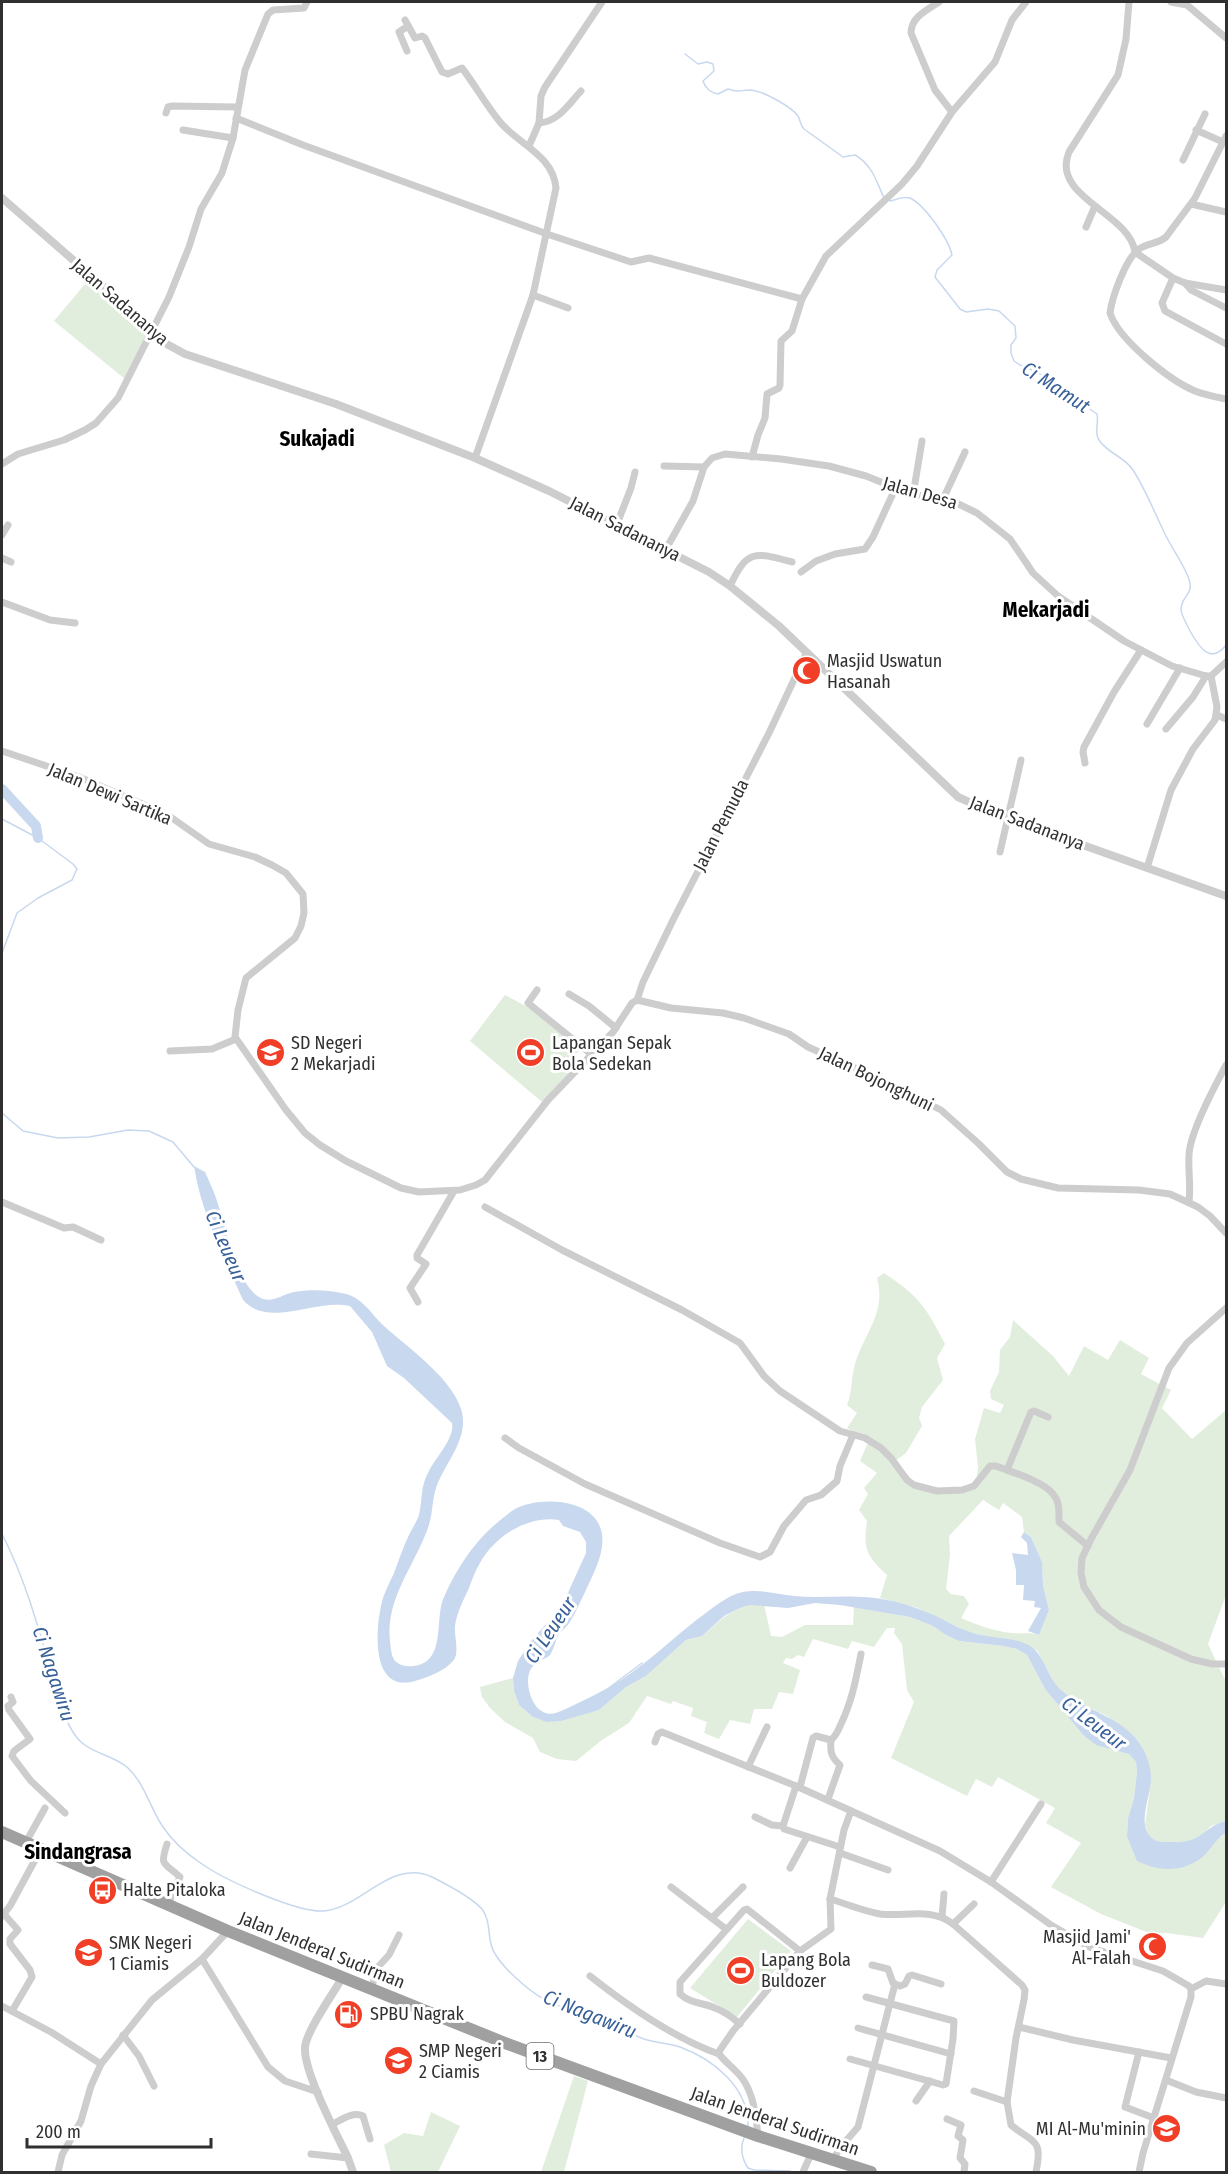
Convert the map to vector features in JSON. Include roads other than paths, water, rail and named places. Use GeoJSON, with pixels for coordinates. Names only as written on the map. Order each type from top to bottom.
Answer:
{"type":"FeatureCollection","features":[{"type":"Feature","properties":{"kind":"highway","name":"Jalan Jenderal Sudirman"},"geometry":{"type":"LineString","coordinates":[[2,1832],[228,1931],[518,2048],[755,2135],[871,2172]]}},
{"type":"Feature","properties":{"kind":"street"},"geometry":{"type":"LineString","coordinates":[[2,464],[18,454],[76,435],[96,423],[118,398],[153,332],[182,267],[201,209],[222,172],[232,138],[245,70],[269,12],[276,9],[301,9],[307,2]]}},
{"type":"Feature","properties":{"kind":"street"},"geometry":{"type":"LineString","coordinates":[[529,146],[539,123],[544,87],[602,2]]}},
{"type":"Feature","properties":{"kind":"street"},"geometry":{"type":"LineString","coordinates":[[939,2],[915,19],[911,25],[911,33],[935,90],[952,112]]}},
{"type":"Feature","properties":{"kind":"street"},"geometry":{"type":"LineString","coordinates":[[752,457],[765,418],[767,394],[779,388],[780,385],[782,341],[792,331],[802,299],[826,256],[887,199],[917,166],[952,112],[990,70],[1011,20],[1026,2]]}},
{"type":"Feature","properties":{"kind":"street"},"geometry":{"type":"LineString","coordinates":[[1129,2],[1126,39],[1118,75],[1065,161],[1067,173],[1074,187],[1127,233],[1134,243],[1135,252],[1173,278],[1185,283],[1227,290]]}},
{"type":"Feature","properties":{"kind":"street"},"geometry":{"type":"LineString","coordinates":[[1171,2],[1187,5],[1227,38]]}},
{"type":"Feature","properties":{"kind":"street"},"geometry":{"type":"LineString","coordinates":[[407,51],[399,32],[407,23],[415,38],[422,36],[425,38],[443,73],[448,74],[462,68],[500,123],[529,146],[552,171],[555,178],[556,188],[533,295],[475,458]]}},
{"type":"Feature","properties":{"kind":"street"},"geometry":{"type":"LineString","coordinates":[[539,123],[548,123],[554,119],[581,91]]}},
{"type":"Feature","properties":{"kind":"street"},"geometry":{"type":"LineString","coordinates":[[166,112],[168,107],[172,106],[237,107]]}},
{"type":"Feature","properties":{"kind":"street"},"geometry":{"type":"LineString","coordinates":[[1183,160],[1205,114]]}},
{"type":"Feature","properties":{"kind":"street"},"geometry":{"type":"LineString","coordinates":[[236,118],[303,145],[547,234],[631,262],[649,258],[802,299]]}},
{"type":"Feature","properties":{"kind":"street"},"geometry":{"type":"LineString","coordinates":[[183,130],[232,138]]}},
{"type":"Feature","properties":{"kind":"street"},"geometry":{"type":"LineString","coordinates":[[1196,130],[1225,139],[1191,204],[1165,238],[1135,252],[1113,297],[1110,313],[1138,351],[1173,379],[1194,390],[1227,399]]}},
{"type":"Feature","properties":{"kind":"street","name":"Jalan Sadananya"},"geometry":{"type":"LineString","coordinates":[[2,198],[163,342],[185,354],[326,400],[475,458],[617,524],[730,586],[807,652],[950,791],[979,807],[1008,818],[1227,896]]}},
{"type":"Feature","properties":{"kind":"street"},"geometry":{"type":"LineString","coordinates":[[1191,204],[1226,210]]}},
{"type":"Feature","properties":{"kind":"street"},"geometry":{"type":"LineString","coordinates":[[1086,227],[1095,206]]}},
{"type":"Feature","properties":{"kind":"street"},"geometry":{"type":"LineString","coordinates":[[1173,278],[1162,303],[1165,311],[1227,344]]}},
{"type":"Feature","properties":{"kind":"street"},"geometry":{"type":"LineString","coordinates":[[1185,283],[1191,290],[1227,308]]}},
{"type":"Feature","properties":{"kind":"street"},"geometry":{"type":"LineString","coordinates":[[533,295],[568,308]]}},
{"type":"Feature","properties":{"kind":"street"},"geometry":{"type":"LineString","coordinates":[[913,495],[922,441]]}},
{"type":"Feature","properties":{"kind":"street"},"geometry":{"type":"LineString","coordinates":[[944,497],[965,452]]}},
{"type":"Feature","properties":{"kind":"street","name":"Jalan Desa"},"geometry":{"type":"LineString","coordinates":[[704,467],[708,461],[718,455],[782,459],[829,466],[866,476],[913,495],[944,497],[982,515],[1010,539],[1033,573],[1058,596],[1124,641],[1166,663],[1208,676]]}},
{"type":"Feature","properties":{"kind":"street"},"geometry":{"type":"LineString","coordinates":[[664,466],[704,467],[693,501],[666,549]]}},
{"type":"Feature","properties":{"kind":"street"},"geometry":{"type":"LineString","coordinates":[[617,524],[627,501],[635,472]]}},
{"type":"Feature","properties":{"kind":"street"},"geometry":{"type":"LineString","coordinates":[[801,572],[816,561],[835,554],[865,549],[895,489]]}},
{"type":"Feature","properties":{"kind":"street"},"geometry":{"type":"LineString","coordinates":[[2,535],[8,525]]}},
{"type":"Feature","properties":{"kind":"street"},"geometry":{"type":"LineString","coordinates":[[730,586],[738,568],[750,556],[759,555],[792,562]]}},
{"type":"Feature","properties":{"kind":"street"},"geometry":{"type":"LineString","coordinates":[[2,558],[11,562]]}},
{"type":"Feature","properties":{"kind":"street"},"geometry":{"type":"LineString","coordinates":[[2,602],[50,620],[75,623]]}},
{"type":"Feature","properties":{"kind":"street"},"geometry":{"type":"LineString","coordinates":[[1085,763],[1084,747],[1114,692],[1141,650]]}},
{"type":"Feature","properties":{"kind":"street","name":"Jalan Pemuda"},"geometry":{"type":"LineString","coordinates":[[637,1000],[643,982],[673,920],[769,733],[807,652]]}},
{"type":"Feature","properties":{"kind":"street"},"geometry":{"type":"LineString","coordinates":[[1166,729],[1208,676],[1227,662]]}},
{"type":"Feature","properties":{"kind":"street"},"geometry":{"type":"LineString","coordinates":[[1147,724],[1180,668]]}},
{"type":"Feature","properties":{"kind":"street"},"geometry":{"type":"LineString","coordinates":[[1147,868],[1171,790],[1193,749],[1217,715],[1208,676]]}},
{"type":"Feature","properties":{"kind":"street"},"geometry":{"type":"LineString","coordinates":[[1217,715],[1227,719]]}},
{"type":"Feature","properties":{"kind":"street","name":"Jalan Dewi Sartika"},"geometry":{"type":"LineString","coordinates":[[2,751],[79,777],[154,808],[209,844],[255,857],[272,865],[286,873],[297,885],[305,902],[299,933],[296,938],[246,978],[234,1032],[236,1039]]}},
{"type":"Feature","properties":{"kind":"street"},"geometry":{"type":"LineString","coordinates":[[1000,852],[1021,760]]}},
{"type":"Feature","properties":{"kind":"street"},"geometry":{"type":"LineString","coordinates":[[537,990],[528,1003],[591,1054]]}},
{"type":"Feature","properties":{"kind":"street"},"geometry":{"type":"LineString","coordinates":[[569,994],[616,1028]]}},
{"type":"Feature","properties":{"kind":"street"},"geometry":{"type":"LineString","coordinates":[[170,1051],[212,1049],[236,1039],[286,1110],[305,1133],[320,1145],[362,1170],[401,1188],[419,1192],[454,1191],[485,1180],[538,1112],[616,1028],[632,1003],[637,1000]]}},
{"type":"Feature","properties":{"kind":"street","name":"Jalan Bojonghuni"},"geometry":{"type":"LineString","coordinates":[[637,1000],[671,1008],[723,1013],[789,1034],[808,1047],[882,1080],[941,1110],[1007,1172],[1021,1179],[1058,1188],[1170,1194],[1189,1202],[1210,1216],[1227,1233]]}},
{"type":"Feature","properties":{"kind":"street"},"geometry":{"type":"LineString","coordinates":[[1189,1202],[1191,1190],[1189,1154],[1192,1142],[1227,1065]]}},
{"type":"Feature","properties":{"kind":"street"},"geometry":{"type":"LineString","coordinates":[[418,1302],[410,1288],[426,1264],[417,1258],[417,1255],[454,1191]]}},
{"type":"Feature","properties":{"kind":"street"},"geometry":{"type":"LineString","coordinates":[[2,1202],[64,1228],[73,1227],[101,1240]]}},
{"type":"Feature","properties":{"kind":"street"},"geometry":{"type":"LineString","coordinates":[[485,1206],[562,1250],[682,1310],[740,1343],[764,1376],[780,1391],[840,1431],[865,1438],[881,1448],[907,1480],[922,1487],[951,1492],[974,1486],[992,1465],[1006,1470],[1052,1492],[1059,1505],[1059,1522],[1088,1546]]}},
{"type":"Feature","properties":{"kind":"street"},"geometry":{"type":"LineString","coordinates":[[1227,1308],[1187,1343],[1168,1368],[1130,1470],[1088,1546],[1081,1566],[1082,1579],[1088,1594],[1105,1616],[1121,1627],[1185,1656],[1204,1662],[1227,1664]]}},
{"type":"Feature","properties":{"kind":"street"},"geometry":{"type":"LineString","coordinates":[[1006,1470],[1031,1412],[1034,1411],[1048,1417]]}},
{"type":"Feature","properties":{"kind":"street"},"geometry":{"type":"LineString","coordinates":[[505,1438],[585,1484],[720,1543],[760,1557],[770,1552],[784,1526],[806,1500],[821,1495],[837,1481],[843,1457],[853,1436]]}},
{"type":"Feature","properties":{"kind":"street"},"geometry":{"type":"LineString","coordinates":[[828,1799],[840,1765],[832,1758],[831,1740],[835,1737],[853,1695],[861,1654]]}},
{"type":"Feature","properties":{"kind":"street"},"geometry":{"type":"LineString","coordinates":[[11,1697],[13,1702],[8,1706],[9,1710],[32,1741],[14,1751],[12,1756],[31,1780],[65,1813]]}},
{"type":"Feature","properties":{"kind":"street"},"geometry":{"type":"LineString","coordinates":[[748,1767],[767,1727]]}},
{"type":"Feature","properties":{"kind":"street"},"geometry":{"type":"LineString","coordinates":[[655,1742],[658,1734],[662,1732],[798,1786],[926,1843],[991,1882],[1051,1924],[1089,1947],[1163,1971],[1191,1989]]}},
{"type":"Feature","properties":{"kind":"street"},"geometry":{"type":"LineString","coordinates":[[783,1826],[814,1736],[831,1740]]}},
{"type":"Feature","properties":{"kind":"street"},"geometry":{"type":"LineString","coordinates":[[991,1882],[1041,1804]]}},
{"type":"Feature","properties":{"kind":"street"},"geometry":{"type":"LineString","coordinates":[[26,1842],[45,1808]]}},
{"type":"Feature","properties":{"kind":"street"},"geometry":{"type":"LineString","coordinates":[[719,2054],[728,2039],[800,1951],[831,1929],[830,1899],[844,1830],[851,1811]]}},
{"type":"Feature","properties":{"kind":"street"},"geometry":{"type":"LineString","coordinates":[[755,1817],[772,1825],[783,1826],[785,1830],[888,1870]]}},
{"type":"Feature","properties":{"kind":"street"},"geometry":{"type":"LineString","coordinates":[[790,1869],[807,1837]]}},
{"type":"Feature","properties":{"kind":"street"},"geometry":{"type":"LineString","coordinates":[[167,1844],[163,1864],[180,1877],[168,1904]]}},
{"type":"Feature","properties":{"kind":"street"},"geometry":{"type":"LineString","coordinates":[[12,2011],[32,1977],[30,1970],[10,1944],[10,1939],[18,1930],[3,1915],[41,1849]]}},
{"type":"Feature","properties":{"kind":"street"},"geometry":{"type":"LineString","coordinates":[[671,1887],[726,1929]]}},
{"type":"Feature","properties":{"kind":"street"},"geometry":{"type":"LineString","coordinates":[[712,1918],[743,1887]]}},
{"type":"Feature","properties":{"kind":"street"},"geometry":{"type":"LineString","coordinates":[[942,1917],[944,1894]]}},
{"type":"Feature","properties":{"kind":"street"},"geometry":{"type":"LineString","coordinates":[[830,1899],[872,1912],[897,1916],[919,1913],[942,1917],[1022,1985],[1025,1995],[1007,2102],[1011,2125],[1033,2140],[1038,2148],[1040,2154],[1036,2172]]}},
{"type":"Feature","properties":{"kind":"street"},"geometry":{"type":"LineString","coordinates":[[953,1924],[974,1904]]}},
{"type":"Feature","properties":{"kind":"street"},"geometry":{"type":"LineString","coordinates":[[740,2024],[713,2006],[695,2003],[680,1994],[680,1982],[744,1910],[749,1910],[800,1951]]}},
{"type":"Feature","properties":{"kind":"street"},"geometry":{"type":"LineString","coordinates":[[58,2172],[68,2143],[81,2121],[91,2086],[101,2064],[152,2000],[202,1959],[228,1931]]}},
{"type":"Feature","properties":{"kind":"street"},"geometry":{"type":"LineString","coordinates":[[371,1989],[378,1967],[389,1955],[399,1935]]}},
{"type":"Feature","properties":{"kind":"street"},"geometry":{"type":"LineString","coordinates":[[202,1959],[268,2067],[285,2081],[318,2092]]}},
{"type":"Feature","properties":{"kind":"street"},"geometry":{"type":"LineString","coordinates":[[872,1965],[888,1969],[891,1980],[895,1984],[903,1986],[912,1975],[941,1984]]}},
{"type":"Feature","properties":{"kind":"street"},"geometry":{"type":"LineString","coordinates":[[590,1976],[619,1999],[663,2027],[719,2054],[743,2080],[749,2092],[753,2104],[755,2135]]}},
{"type":"Feature","properties":{"kind":"street"},"geometry":{"type":"LineString","coordinates":[[342,1978],[310,2033],[305,2049],[318,2092],[352,2172]]}},
{"type":"Feature","properties":{"kind":"street"},"geometry":{"type":"LineString","coordinates":[[1191,1989],[1206,1981],[1227,1984]]}},
{"type":"Feature","properties":{"kind":"street"},"geometry":{"type":"LineString","coordinates":[[833,2161],[839,2148],[858,2127],[895,1984]]}},
{"type":"Feature","properties":{"kind":"street"},"geometry":{"type":"LineString","coordinates":[[1139,2172],[1140,2161],[1191,1997],[1191,1989]]}},
{"type":"Feature","properties":{"kind":"street"},"geometry":{"type":"LineString","coordinates":[[850,2059],[946,2084],[954,2021],[866,1997]]}},
{"type":"Feature","properties":{"kind":"street"},"geometry":{"type":"LineString","coordinates":[[2,2006],[51,2032],[101,2064]]}},
{"type":"Feature","properties":{"kind":"street"},"geometry":{"type":"LineString","coordinates":[[1019,2027],[1073,2040],[1172,2058]]}},
{"type":"Feature","properties":{"kind":"street"},"geometry":{"type":"LineString","coordinates":[[858,2028],[883,2033],[951,2054]]}},
{"type":"Feature","properties":{"kind":"street"},"geometry":{"type":"LineString","coordinates":[[123,2035],[139,2056],[154,2086]]}},
{"type":"Feature","properties":{"kind":"street"},"geometry":{"type":"LineString","coordinates":[[1139,2052],[1125,2107],[1154,2118]]}},
{"type":"Feature","properties":{"kind":"street"},"geometry":{"type":"LineString","coordinates":[[1166,2080],[1196,2092],[1227,2098]]}},
{"type":"Feature","properties":{"kind":"street"},"geometry":{"type":"LineString","coordinates":[[916,2101],[930,2081]]}},
{"type":"Feature","properties":{"kind":"street"},"geometry":{"type":"LineString","coordinates":[[974,2091],[1007,2102]]}},
{"type":"Feature","properties":{"kind":"street"},"geometry":{"type":"LineString","coordinates":[[333,2124],[360,2114],[363,2116],[370,2139]]}},
{"type":"Feature","properties":{"kind":"street"},"geometry":{"type":"LineString","coordinates":[[947,2119],[961,2125],[958,2136],[963,2140],[960,2158],[965,2164],[964,2172]]}},
{"type":"Feature","properties":{"kind":"street"},"geometry":{"type":"LineString","coordinates":[[311,2154],[348,2158]]}},
{"type":"Feature","properties":{"kind":"street"},"geometry":{"type":"LineString","coordinates":[[803,2172],[811,2154]]}},
{"type":"Feature","properties":{"kind":"water"},"geometry":{"type":"Polygon","coordinates":[[[194,1166],[205,1172],[216,1197],[236,1264],[248,1287],[256,1295],[270,1300],[294,1292],[314,1290],[352,1296],[363,1303],[384,1326],[438,1374],[456,1397],[461,1409],[463,1419],[460,1439],[437,1485],[429,1525],[392,1610],[390,1641],[393,1657],[397,1663],[414,1666],[424,1663],[431,1656],[438,1638],[444,1597],[466,1557],[490,1529],[523,1505],[544,1502],[566,1503],[586,1510],[593,1516],[602,1534],[601,1554],[573,1617],[558,1636],[550,1655],[537,1662],[528,1676],[531,1697],[543,1712],[550,1714],[561,1711],[618,1682],[699,1618],[731,1596],[743,1592],[887,1600],[924,1611],[973,1633],[1018,1641],[1031,1646],[1041,1657],[1051,1678],[1061,1690],[1071,1698],[1127,1729],[1143,1749],[1149,1764],[1151,1779],[1145,1826],[1154,1840],[1182,1842],[1190,1840],[1226,1821],[1226,1833],[1200,1859],[1184,1867],[1168,1869],[1153,1867],[1137,1861],[1127,1836],[1128,1818],[1134,1798],[1136,1762],[1129,1754],[1096,1745],[1083,1735],[1045,1689],[1027,1655],[1017,1649],[1003,1646],[959,1641],[933,1626],[910,1617],[840,1605],[815,1603],[788,1608],[750,1605],[740,1608],[724,1616],[702,1636],[686,1640],[646,1676],[626,1687],[599,1710],[561,1721],[546,1722],[533,1717],[519,1705],[514,1691],[513,1678],[518,1661],[531,1641],[562,1606],[586,1553],[586,1542],[580,1532],[563,1526],[559,1520],[547,1519],[524,1524],[503,1536],[486,1553],[459,1611],[455,1626],[456,1654],[449,1665],[437,1673],[418,1680],[402,1683],[391,1678],[383,1669],[379,1656],[380,1610],[383,1598],[418,1518],[426,1477],[451,1435],[452,1423],[404,1378],[387,1366],[372,1332],[350,1306],[323,1306],[279,1313],[254,1308],[243,1300],[208,1218],[194,1166]]]}},
{"type":"Feature","properties":{"kind":"water"},"geometry":{"type":"Polygon","coordinates":[[[1024,1532],[1031,1537],[1042,1562],[1043,1585],[1049,1610],[1039,1635],[1028,1631],[1041,1608],[1034,1607],[1035,1601],[1023,1600],[1024,1585],[1016,1585],[1016,1570],[1012,1553],[1028,1555],[1027,1543],[1021,1537],[1024,1532]]]}},
{"type":"Feature","properties":{"kind":"waterway","name":"Ci Mamut"},"geometry":{"type":"LineString","coordinates":[[685,54],[698,64],[707,62],[713,64],[714,71],[703,81],[711,91],[718,94],[728,89],[751,90],[770,96],[795,112],[804,129],[843,157],[855,155],[861,159],[872,172],[885,197]]}},
{"type":"Feature","properties":{"kind":"waterway","name":"Ci Mamut"},"geometry":{"type":"LineString","coordinates":[[889,200],[910,198],[929,215],[941,232],[952,255],[937,270],[935,277],[960,309],[966,312],[988,309],[999,311],[1015,326],[1016,338],[1011,345],[1014,361],[1037,372],[1097,414],[1099,440],[1133,470],[1186,572],[1190,590],[1183,600],[1181,610],[1190,631],[1201,647],[1210,653],[1215,654],[1226,645]]}},
{"type":"Feature","properties":{"kind":"waterway","name":"Ci Leueur"},"geometry":{"type":"LineString","coordinates":[[2,789],[36,826],[38,838]]}},
{"type":"Feature","properties":{"kind":"waterway","name":"Ci Leueur"},"geometry":{"type":"LineString","coordinates":[[2,819],[38,838],[77,869],[72,880],[38,898],[17,913],[2,953]]}},
{"type":"Feature","properties":{"kind":"waterway","name":"Ci Leueur"},"geometry":{"type":"LineString","coordinates":[[2,1113],[23,1131],[58,1138],[89,1137],[128,1130],[149,1131],[173,1142],[194,1167]]}},
{"type":"Feature","properties":{"kind":"waterway","name":"Ci Nagawiru"},"geometry":{"type":"LineString","coordinates":[[2,1534],[29,1599],[62,1710],[72,1731],[86,1746],[117,1761],[134,1774],[158,1820],[176,1843],[191,1856],[213,1871],[244,1886],[280,1901],[312,1910],[324,1911],[338,1908],[376,1886],[403,1874],[417,1873],[432,1877],[451,1887],[482,1909],[488,1922],[491,1944],[499,1960],[514,1976],[540,1997],[557,2005],[585,2013],[644,2039],[680,2047],[717,2067],[736,2088],[743,2100],[748,2128]]}},
{"type":"Feature","properties":{"kind":"waterway","name":"Ci Leueur"},"geometry":{"type":"LineString","coordinates":[[610,1687],[642,1663]]}},
{"type":"Feature","properties":{"kind":"waterway","name":"Ci Nagawiru"},"geometry":{"type":"LineString","coordinates":[[744,2138],[742,2153],[748,2168],[790,2171]]}},
{"type":"Feature","properties":{"kind":"place","name":"Masjid Uswatun Hasanah"},"geometry":{"type":"Point","coordinates":[806,671]}},
{"type":"Feature","properties":{"kind":"place","name":"SD Negeri 2 Mekarjadi"},"geometry":{"type":"Point","coordinates":[270,1053]}},
{"type":"Feature","properties":{"kind":"place","name":"Lapangan Sepak Bola Sedekan"},"geometry":{"type":"Point","coordinates":[531,1053]}},
{"type":"Feature","properties":{"kind":"place","name":"Halte Pitaloka"},"geometry":{"type":"Point","coordinates":[102,1890]}},
{"type":"Feature","properties":{"kind":"place","name":"Masjid Jami' Al-Falah"},"geometry":{"type":"Point","coordinates":[1152,1947]}},
{"type":"Feature","properties":{"kind":"place","name":"SMK Negeri 1 Ciamis"},"geometry":{"type":"Point","coordinates":[88,1953]}},
{"type":"Feature","properties":{"kind":"place","name":"Lapang Bola Buldozer"},"geometry":{"type":"Point","coordinates":[740,1970]}},
{"type":"Feature","properties":{"kind":"place","name":"SPBU Nagrak"},"geometry":{"type":"Point","coordinates":[349,2014]}},
{"type":"Feature","properties":{"kind":"place","name":"SMP Negeri 2 Ciamis"},"geometry":{"type":"Point","coordinates":[398,2061]}},
{"type":"Feature","properties":{"kind":"place","name":"MI Al-Mu'minin"},"geometry":{"type":"Point","coordinates":[1167,2129]}},
{"type":"Feature","properties":{"kind":"district","name":"Sukajadi"},"geometry":{"type":"Point","coordinates":[317,439]}},
{"type":"Feature","properties":{"kind":"district","name":"Mekarjadi"},"geometry":{"type":"Point","coordinates":[1046,610]}},
{"type":"Feature","properties":{"kind":"district","name":"Sindangrasa"},"geometry":{"type":"Point","coordinates":[78,1852]}}]}
